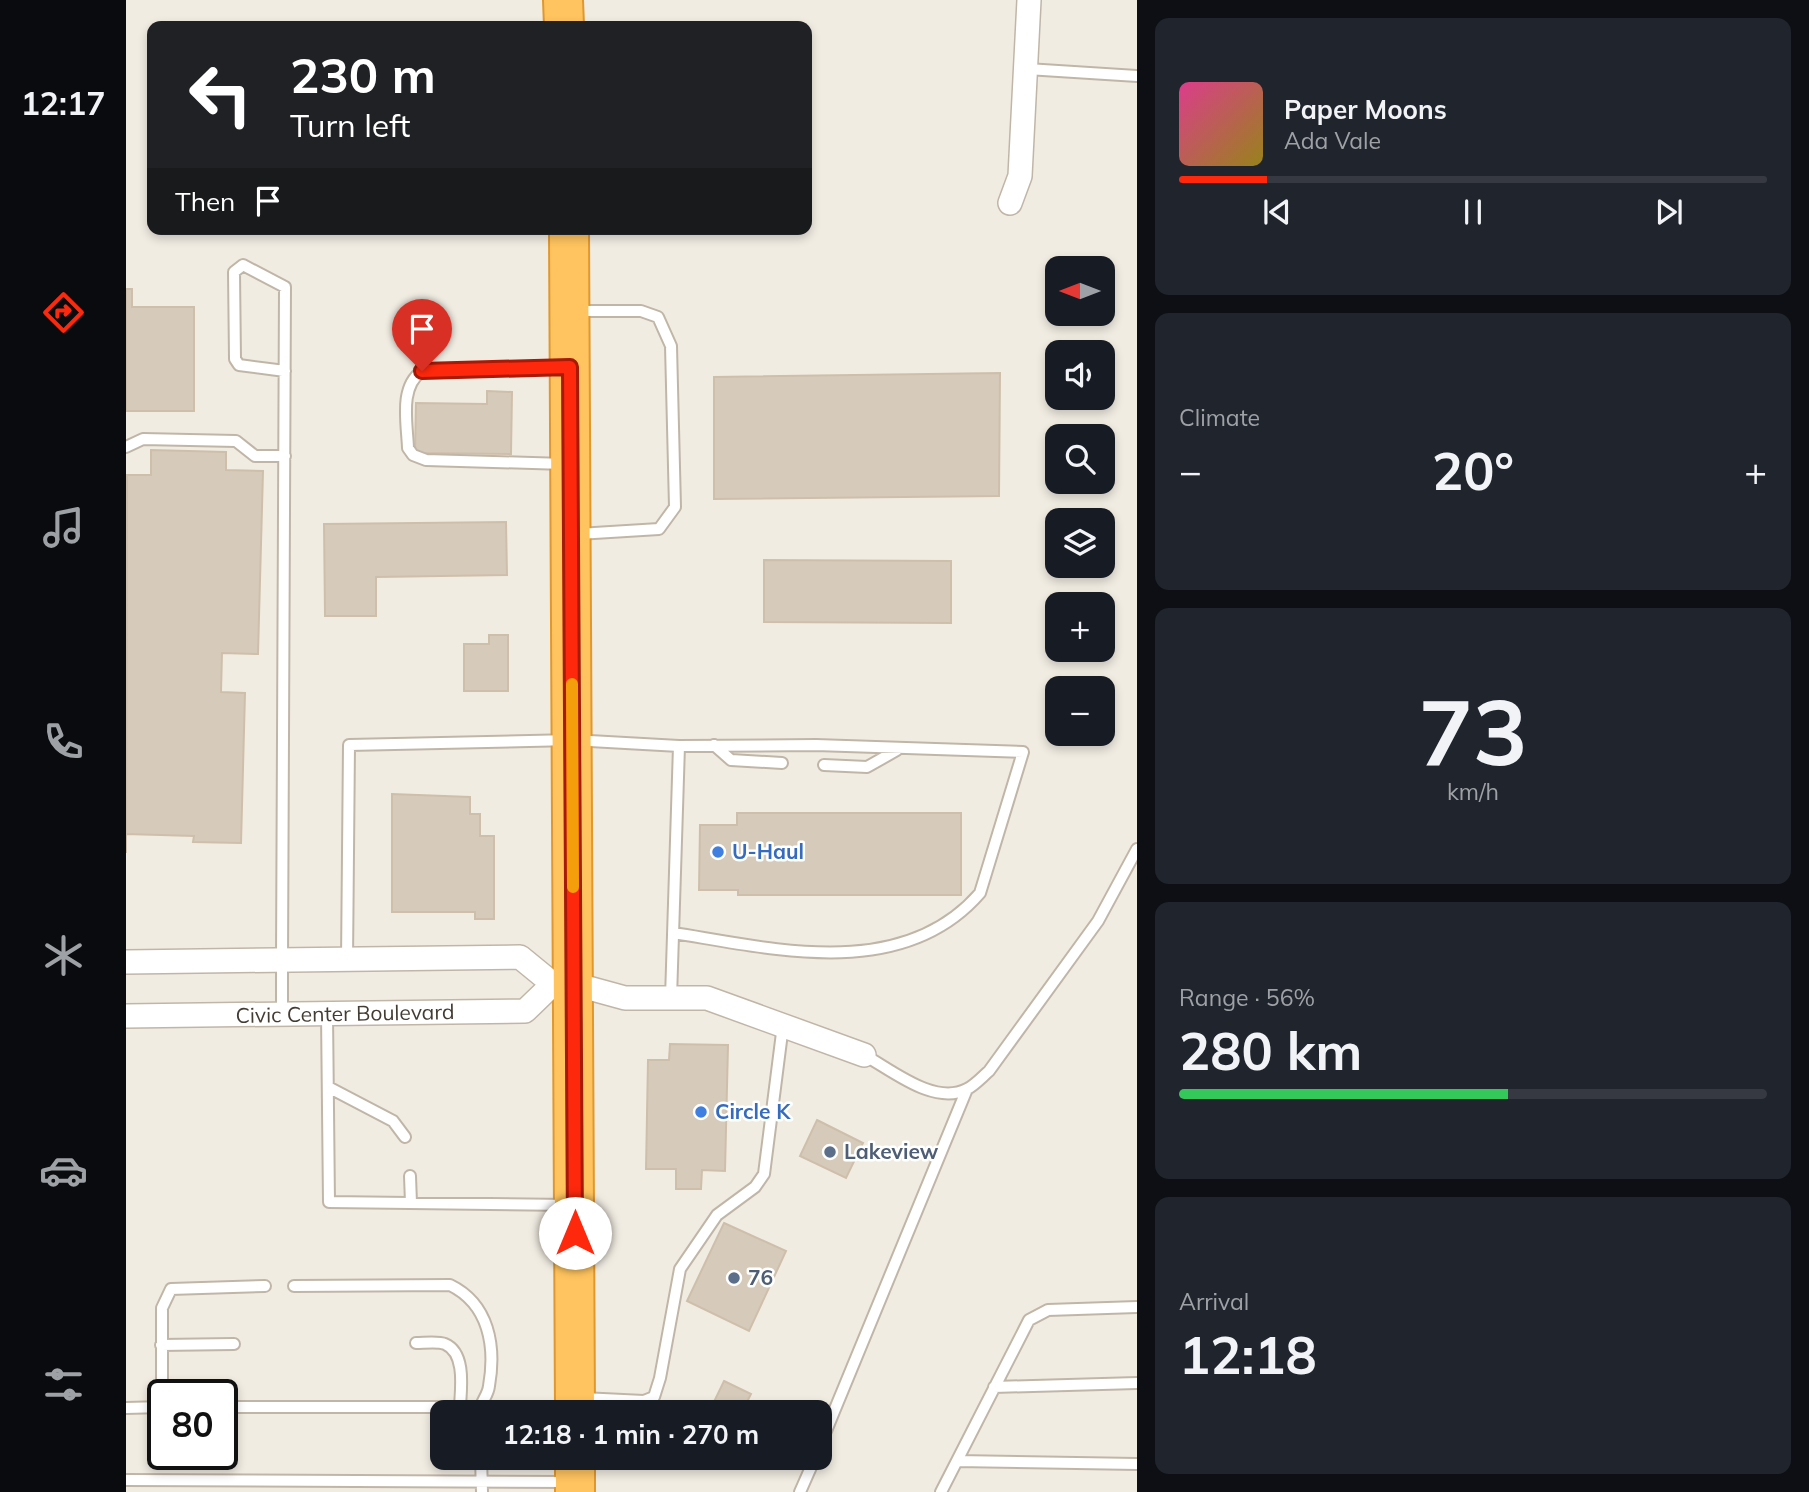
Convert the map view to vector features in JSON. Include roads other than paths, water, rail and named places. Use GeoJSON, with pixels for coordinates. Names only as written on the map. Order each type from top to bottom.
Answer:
{"type":"FeatureCollection","features":[{"type":"Feature","properties":{"kind":"highway"},"geometry":{"type":"LineString","coordinates":[[563,0],[564,21]]}},
{"type":"Feature","properties":{"kind":"highway"},"geometry":{"type":"LineString","coordinates":[[569,235],[572,740],[564,984],[575,1205],[575,1400]]}},
{"type":"Feature","properties":{"kind":"street"},"geometry":{"type":"LineString","coordinates":[[1010,202],[1020,176],[1029,0]]}},
{"type":"Feature","properties":{"kind":"street"},"geometry":{"type":"LineString","coordinates":[[126,962],[520,957],[564,984],[625,998],[707,998],[864,1055]]}},
{"type":"Feature","properties":{"kind":"street","name":"Civic Center Boulevard"},"geometry":{"type":"LineString","coordinates":[[126,1016],[525,1011],[564,984]]}},
{"type":"Feature","properties":{"kind":"lane"},"geometry":{"type":"LineString","coordinates":[[1027,69],[1137,76]]}},
{"type":"Feature","properties":{"kind":"lane"},"geometry":{"type":"LineString","coordinates":[[282,1015],[285,456],[285,371],[285,286],[243,265],[234,272],[235,359],[239,365],[285,371]]}},
{"type":"Feature","properties":{"kind":"lane"},"geometry":{"type":"LineString","coordinates":[[569,311],[641,311],[658,317],[671,346],[675,507],[659,530],[571,535]]}},
{"type":"Feature","properties":{"kind":"lane"},"geometry":{"type":"LineString","coordinates":[[570,367],[422,371],[413,378],[407,389],[408,448],[413,455],[426,460],[571,465]]}},
{"type":"Feature","properties":{"kind":"lane"},"geometry":{"type":"LineString","coordinates":[[126,447],[143,439],[236,441],[255,456],[285,456]]}},
{"type":"Feature","properties":{"kind":"lane"},"geometry":{"type":"LineString","coordinates":[[347,961],[349,745],[572,740],[680,746],[816,745],[897,750],[1023,752],[980,893],[966,909],[919,940],[857,952],[804,954],[674,933]]}},
{"type":"Feature","properties":{"kind":"lane"},"geometry":{"type":"LineString","coordinates":[[671,998],[680,746]]}},
{"type":"Feature","properties":{"kind":"lane"},"geometry":{"type":"LineString","coordinates":[[714,746],[732,760],[782,763]]}},
{"type":"Feature","properties":{"kind":"lane"},"geometry":{"type":"LineString","coordinates":[[824,765],[867,767],[897,750]]}},
{"type":"Feature","properties":{"kind":"lane"},"geometry":{"type":"LineString","coordinates":[[864,1055],[931,1092],[948,1094],[967,1089],[989,1071],[1098,921],[1137,849]]}},
{"type":"Feature","properties":{"kind":"lane"},"geometry":{"type":"LineString","coordinates":[[327,1014],[329,1202],[575,1205]]}},
{"type":"Feature","properties":{"kind":"lane"},"geometry":{"type":"LineString","coordinates":[[646,1400],[654,1397],[660,1378],[680,1269],[717,1215],[755,1187],[764,1174],[783,1025]]}},
{"type":"Feature","properties":{"kind":"lane"},"geometry":{"type":"LineString","coordinates":[[328,1087],[393,1121],[405,1137]]}},
{"type":"Feature","properties":{"kind":"lane"},"geometry":{"type":"LineString","coordinates":[[832,1416],[967,1089]]}},
{"type":"Feature","properties":{"kind":"lane"},"geometry":{"type":"LineString","coordinates":[[410,1176],[411,1203]]}},
{"type":"Feature","properties":{"kind":"lane"},"geometry":{"type":"LineString","coordinates":[[294,1286],[450,1285],[468,1294],[482,1312],[489,1336],[489,1389],[484,1400]]}},
{"type":"Feature","properties":{"kind":"lane"},"geometry":{"type":"LineString","coordinates":[[162,1379],[162,1308],[171,1289],[265,1286]]}},
{"type":"Feature","properties":{"kind":"lane"},"geometry":{"type":"LineString","coordinates":[[941,1492],[1025,1325],[1037,1314],[1048,1310],[1137,1307]]}},
{"type":"Feature","properties":{"kind":"lane"},"geometry":{"type":"LineString","coordinates":[[416,1343],[444,1344],[454,1352],[460,1366],[460,1400]]}},
{"type":"Feature","properties":{"kind":"lane"},"geometry":{"type":"LineString","coordinates":[[161,1345],[234,1344]]}},
{"type":"Feature","properties":{"kind":"lane"},"geometry":{"type":"LineString","coordinates":[[994,1387],[1137,1383]]}},
{"type":"Feature","properties":{"kind":"lane"},"geometry":{"type":"LineString","coordinates":[[238,1407],[430,1406]]}},
{"type":"Feature","properties":{"kind":"lane"},"geometry":{"type":"LineString","coordinates":[[126,1408],[147,1407]]}},
{"type":"Feature","properties":{"kind":"lane"},"geometry":{"type":"LineString","coordinates":[[957,1461],[1137,1464]]}},
{"type":"Feature","properties":{"kind":"lane"},"geometry":{"type":"LineString","coordinates":[[800,1492],[810,1470]]}},
{"type":"Feature","properties":{"kind":"lane"},"geometry":{"type":"LineString","coordinates":[[126,1480],[320,1486],[482,1487],[575,1477]]}},
{"type":"Feature","properties":{"kind":"place","name":"U-Haul"},"geometry":{"type":"Point","coordinates":[718,852]}},
{"type":"Feature","properties":{"kind":"place","name":"Circle K"},"geometry":{"type":"Point","coordinates":[701,1112]}},
{"type":"Feature","properties":{"kind":"place","name":"Lakeview"},"geometry":{"type":"Point","coordinates":[830,1152]}},
{"type":"Feature","properties":{"kind":"place","name":"76"},"geometry":{"type":"Point","coordinates":[734,1278]}}]}
